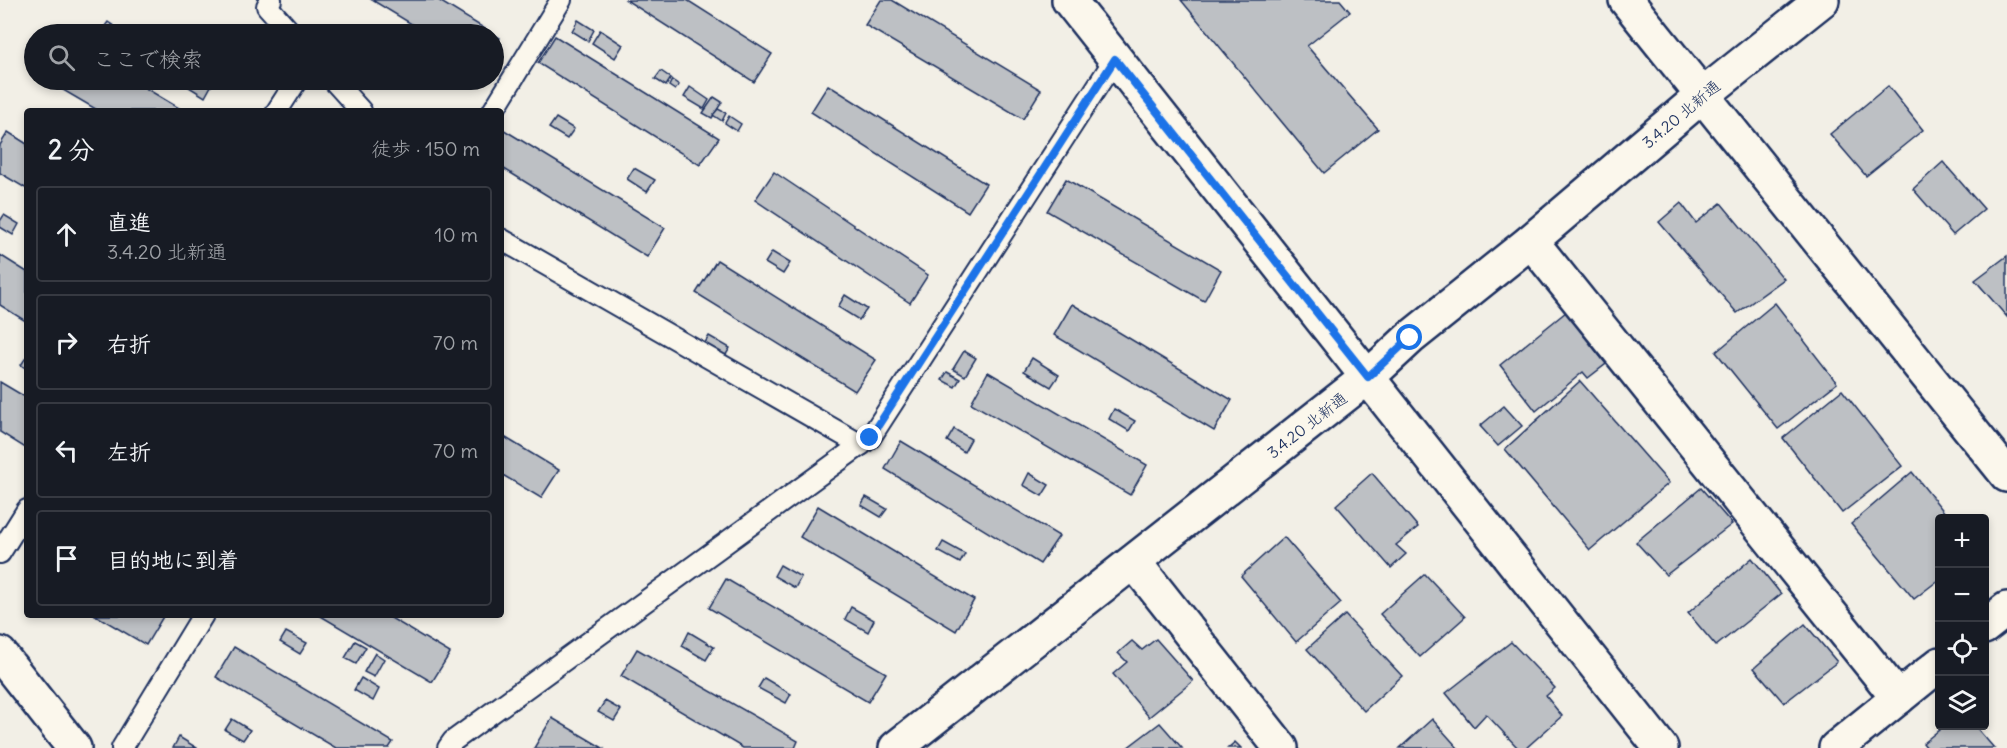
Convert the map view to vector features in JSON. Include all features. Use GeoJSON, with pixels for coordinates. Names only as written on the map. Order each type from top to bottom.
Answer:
{"type":"FeatureCollection","features":[{"type":"Feature","properties":{"kind":"street"},"geometry":{"type":"LineString","coordinates":[[1069,0],[1661,748]]}},
{"type":"Feature","properties":{"kind":"street"},"geometry":{"type":"LineString","coordinates":[[1626,0],[2007,475]]}},
{"type":"Feature","properties":{"kind":"street","name":"3.4.20 北新通"},"geometry":{"type":"LineString","coordinates":[[896,748],[1368,377],[1410,338],[1531,241],[1703,95],[1822,0]]}},
{"type":"Feature","properties":{"kind":"street"},"geometry":{"type":"LineString","coordinates":[[1531,241],[1898,698]]}},
{"type":"Feature","properties":{"kind":"street"},"geometry":{"type":"LineString","coordinates":[[1134,562],[1281,748]]}},
{"type":"Feature","properties":{"kind":"street"},"geometry":{"type":"LineString","coordinates":[[1989,623],[2007,609]]}},
{"type":"Feature","properties":{"kind":"street"},"geometry":{"type":"LineString","coordinates":[[0,654],[74,748]]}},
{"type":"Feature","properties":{"kind":"street"},"geometry":{"type":"LineString","coordinates":[[1836,748],[1935,668]]}},
{"type":"Feature","properties":{"kind":"lane"},"geometry":{"type":"LineString","coordinates":[[271,0],[267,6],[283,24]]}},
{"type":"Feature","properties":{"kind":"lane"},"geometry":{"type":"LineString","coordinates":[[495,108],[561,0]]}},
{"type":"Feature","properties":{"kind":"lane"},"geometry":{"type":"LineString","coordinates":[[448,748],[453,741],[870,438],[1115,59]]}},
{"type":"Feature","properties":{"kind":"lane"},"geometry":{"type":"LineString","coordinates":[[279,108],[291,90]]}},
{"type":"Feature","properties":{"kind":"lane"},"geometry":{"type":"LineString","coordinates":[[342,90],[358,108]]}},
{"type":"Feature","properties":{"kind":"lane"},"geometry":{"type":"LineString","coordinates":[[504,241],[861,445]]}},
{"type":"Feature","properties":{"kind":"lane"},"geometry":{"type":"LineString","coordinates":[[0,553],[24,515]]}},
{"type":"Feature","properties":{"kind":"lane"},"geometry":{"type":"LineString","coordinates":[[122,748],[201,618]]}},
{"type":"Feature","properties":{"kind":"building"},"geometry":{"type":"Polygon","coordinates":[[[372,0],[438,0],[477,24],[412,24],[372,0]]]}},
{"type":"Feature","properties":{"kind":"building"},"geometry":{"type":"Polygon","coordinates":[[[626,0],[687,0],[772,54],[754,82],[626,0]]]}},
{"type":"Feature","properties":{"kind":"building"},"geometry":{"type":"Polygon","coordinates":[[[881,0],[892,0],[1041,90],[1023,119],[865,25],[881,0]]]}},
{"type":"Feature","properties":{"kind":"building"},"geometry":{"type":"Polygon","coordinates":[[[1181,0],[1340,0],[1350,12],[1307,46],[1378,129],[1324,173],[1181,0]]]}},
{"type":"Feature","properties":{"kind":"building"},"geometry":{"type":"Polygon","coordinates":[[[578,20],[594,30],[588,41],[572,31],[578,20]]]}},
{"type":"Feature","properties":{"kind":"building"},"geometry":{"type":"Polygon","coordinates":[[[600,30],[623,45],[615,58],[592,43],[600,30]]]}},
{"type":"Feature","properties":{"kind":"building"},"geometry":{"type":"Polygon","coordinates":[[[555,36],[719,138],[700,165],[538,63],[555,36]]]}},
{"type":"Feature","properties":{"kind":"building"},"geometry":{"type":"Polygon","coordinates":[[[661,71],[671,78],[666,86],[655,79],[661,71]]]}},
{"type":"Feature","properties":{"kind":"building"},"geometry":{"type":"Polygon","coordinates":[[[672,80],[679,85],[675,90],[669,86],[672,80]]]}},
{"type":"Feature","properties":{"kind":"building"},"geometry":{"type":"Polygon","coordinates":[[[828,85],[986,184],[968,212],[811,112],[828,85]]]}},
{"type":"Feature","properties":{"kind":"building"},"geometry":{"type":"Polygon","coordinates":[[[1888,86],[1923,130],[1866,176],[1830,134],[1888,86]]]}},
{"type":"Feature","properties":{"kind":"building"},"geometry":{"type":"Polygon","coordinates":[[[690,87],[709,100],[704,109],[684,97],[690,87]]]}},
{"type":"Feature","properties":{"kind":"building"},"geometry":{"type":"Polygon","coordinates":[[[63,90],[149,90],[179,108],[94,108],[63,90]]]}},
{"type":"Feature","properties":{"kind":"building"},"geometry":{"type":"Polygon","coordinates":[[[194,90],[209,90],[205,97],[194,90]]]}},
{"type":"Feature","properties":{"kind":"building"},"geometry":{"type":"Polygon","coordinates":[[[714,97],[722,102],[712,118],[703,113],[714,97]]]}},
{"type":"Feature","properties":{"kind":"building"},"geometry":{"type":"Polygon","coordinates":[[[718,109],[726,113],[722,121],[713,115],[718,109]]]}},
{"type":"Feature","properties":{"kind":"building"},"geometry":{"type":"Polygon","coordinates":[[[729,116],[741,124],[737,131],[725,123],[729,116]]]}},
{"type":"Feature","properties":{"kind":"building"},"geometry":{"type":"Polygon","coordinates":[[[556,118],[574,129],[567,139],[549,128],[556,118]]]}},
{"type":"Feature","properties":{"kind":"building"},"geometry":{"type":"Polygon","coordinates":[[[504,130],[665,228],[647,257],[504,169],[504,130]]]}},
{"type":"Feature","properties":{"kind":"building"},"geometry":{"type":"Polygon","coordinates":[[[8,132],[24,142],[24,187],[0,173],[0,145],[8,132]]]}},
{"type":"Feature","properties":{"kind":"building"},"geometry":{"type":"Polygon","coordinates":[[[1943,162],[1984,209],[1953,235],[1913,189],[1943,162]]]}},
{"type":"Feature","properties":{"kind":"building"},"geometry":{"type":"Polygon","coordinates":[[[634,168],[655,180],[647,192],[627,179],[634,168]]]}},
{"type":"Feature","properties":{"kind":"building"},"geometry":{"type":"Polygon","coordinates":[[[774,172],[928,275],[910,303],[755,200],[774,172]]]}},
{"type":"Feature","properties":{"kind":"building"},"geometry":{"type":"Polygon","coordinates":[[[1066,179],[1221,270],[1204,301],[1047,211],[1066,179]]]}},
{"type":"Feature","properties":{"kind":"building"},"geometry":{"type":"Polygon","coordinates":[[[1681,203],[1696,223],[1721,203],[1784,279],[1737,313],[1659,222],[1681,203]]]}},
{"type":"Feature","properties":{"kind":"building"},"geometry":{"type":"Polygon","coordinates":[[[4,215],[19,224],[13,235],[0,227],[0,221],[4,215]]]}},
{"type":"Feature","properties":{"kind":"building"},"geometry":{"type":"Polygon","coordinates":[[[772,252],[790,263],[783,274],[765,263],[772,252]]]}},
{"type":"Feature","properties":{"kind":"building"},"geometry":{"type":"Polygon","coordinates":[[[0,255],[24,270],[24,320],[0,305],[0,255]]]}},
{"type":"Feature","properties":{"kind":"building"},"geometry":{"type":"Polygon","coordinates":[[[2007,256],[2007,317],[1975,280],[2007,256]]]}},
{"type":"Feature","properties":{"kind":"building"},"geometry":{"type":"Polygon","coordinates":[[[717,260],[876,360],[855,391],[696,293],[717,260]]]}},
{"type":"Feature","properties":{"kind":"building"},"geometry":{"type":"Polygon","coordinates":[[[845,295],[867,309],[859,320],[838,307],[845,295]]]}},
{"type":"Feature","properties":{"kind":"building"},"geometry":{"type":"Polygon","coordinates":[[[1775,303],[1837,383],[1778,429],[1716,352],[1775,303]]]}},
{"type":"Feature","properties":{"kind":"building"},"geometry":{"type":"Polygon","coordinates":[[[1072,304],[1232,400],[1214,431],[1054,335],[1072,304]]]}},
{"type":"Feature","properties":{"kind":"building"},"geometry":{"type":"Polygon","coordinates":[[[1566,312],[1606,364],[1588,378],[1583,372],[1536,411],[1500,365],[1566,312]]]}},
{"type":"Feature","properties":{"kind":"building"},"geometry":{"type":"Polygon","coordinates":[[[709,336],[730,348],[724,358],[703,346],[709,336]]]}},
{"type":"Feature","properties":{"kind":"building"},"geometry":{"type":"Polygon","coordinates":[[[964,351],[976,358],[965,376],[953,369],[964,351]]]}},
{"type":"Feature","properties":{"kind":"building"},"geometry":{"type":"Polygon","coordinates":[[[1032,358],[1059,375],[1051,387],[1024,371],[1032,358]]]}},
{"type":"Feature","properties":{"kind":"building"},"geometry":{"type":"Polygon","coordinates":[[[947,372],[960,379],[955,387],[942,380],[947,372]]]}},
{"type":"Feature","properties":{"kind":"building"},"geometry":{"type":"Polygon","coordinates":[[[988,372],[1147,465],[1130,495],[971,403],[988,372]]]}},
{"type":"Feature","properties":{"kind":"building"},"geometry":{"type":"Polygon","coordinates":[[[1580,381],[1669,483],[1590,550],[1505,449],[1580,381]]]}},
{"type":"Feature","properties":{"kind":"building"},"geometry":{"type":"Polygon","coordinates":[[[0,382],[24,396],[24,447],[0,432],[0,382]]]}},
{"type":"Feature","properties":{"kind":"building"},"geometry":{"type":"Polygon","coordinates":[[[1842,390],[1902,466],[1842,513],[1783,438],[1842,390]]]}},
{"type":"Feature","properties":{"kind":"building"},"geometry":{"type":"Polygon","coordinates":[[[1504,406],[1522,426],[1498,446],[1480,426],[1504,406]]]}},
{"type":"Feature","properties":{"kind":"building"},"geometry":{"type":"Polygon","coordinates":[[[1114,409],[1135,421],[1129,431],[1109,419],[1114,409]]]}},
{"type":"Feature","properties":{"kind":"building"},"geometry":{"type":"Polygon","coordinates":[[[954,429],[971,439],[964,452],[947,441],[954,429]]]}},
{"type":"Feature","properties":{"kind":"building"},"geometry":{"type":"Polygon","coordinates":[[[504,437],[559,470],[541,498],[504,476],[504,437]]]}},
{"type":"Feature","properties":{"kind":"building"},"geometry":{"type":"Polygon","coordinates":[[[901,441],[1059,536],[1040,564],[885,469],[901,441]]]}},
{"type":"Feature","properties":{"kind":"building"},"geometry":{"type":"Polygon","coordinates":[[[1912,472],[1946,514],[1935,514],[1935,583],[1914,599],[1851,524],[1912,472]]]}},
{"type":"Feature","properties":{"kind":"building"},"geometry":{"type":"Polygon","coordinates":[[[1029,473],[1049,485],[1042,496],[1023,485],[1029,473]]]}},
{"type":"Feature","properties":{"kind":"building"},"geometry":{"type":"Polygon","coordinates":[[[1372,473],[1418,527],[1396,545],[1406,554],[1391,568],[1336,505],[1372,473]]]}},
{"type":"Feature","properties":{"kind":"building"},"geometry":{"type":"Polygon","coordinates":[[[1701,488],[1732,524],[1666,575],[1636,542],[1701,488]]]}},
{"type":"Feature","properties":{"kind":"building"},"geometry":{"type":"Polygon","coordinates":[[[866,497],[887,509],[881,517],[861,505],[866,497]]]}},
{"type":"Feature","properties":{"kind":"building"},"geometry":{"type":"Polygon","coordinates":[[[818,506],[974,600],[956,631],[800,537],[818,506]]]}},
{"type":"Feature","properties":{"kind":"building"},"geometry":{"type":"Polygon","coordinates":[[[1284,537],[1341,603],[1296,642],[1241,576],[1284,537]]]}},
{"type":"Feature","properties":{"kind":"building"},"geometry":{"type":"Polygon","coordinates":[[[943,542],[965,554],[960,563],[938,551],[943,542]]]}},
{"type":"Feature","properties":{"kind":"building"},"geometry":{"type":"Polygon","coordinates":[[[1752,558],[1781,594],[1716,646],[1688,613],[1752,558]]]}},
{"type":"Feature","properties":{"kind":"building"},"geometry":{"type":"Polygon","coordinates":[[[780,565],[801,577],[795,588],[774,576],[780,565]]]}},
{"type":"Feature","properties":{"kind":"building"},"geometry":{"type":"Polygon","coordinates":[[[1425,574],[1465,617],[1420,657],[1380,614],[1425,574]]]}},
{"type":"Feature","properties":{"kind":"building"},"geometry":{"type":"Polygon","coordinates":[[[726,579],[886,673],[868,702],[709,608],[726,579]]]}},
{"type":"Feature","properties":{"kind":"building"},"geometry":{"type":"Polygon","coordinates":[[[851,607],[874,620],[868,632],[845,619],[851,607]]]}},
{"type":"Feature","properties":{"kind":"building"},"geometry":{"type":"Polygon","coordinates":[[[1345,615],[1402,676],[1364,711],[1307,649],[1345,615]]]}},
{"type":"Feature","properties":{"kind":"building"},"geometry":{"type":"Polygon","coordinates":[[[100,618],[162,618],[146,645],[100,618]]]}},
{"type":"Feature","properties":{"kind":"building"},"geometry":{"type":"Polygon","coordinates":[[[324,618],[391,618],[450,653],[432,682],[324,618]]]}},
{"type":"Feature","properties":{"kind":"building"},"geometry":{"type":"Polygon","coordinates":[[[1805,624],[1837,662],[1784,703],[1754,668],[1805,624]]]}},
{"type":"Feature","properties":{"kind":"building"},"geometry":{"type":"Polygon","coordinates":[[[286,632],[307,643],[300,654],[280,642],[286,632]]]}},
{"type":"Feature","properties":{"kind":"building"},"geometry":{"type":"Polygon","coordinates":[[[689,632],[714,647],[706,660],[682,646],[689,632]]]}},
{"type":"Feature","properties":{"kind":"building"},"geometry":{"type":"Polygon","coordinates":[[[1156,639],[1193,681],[1149,717],[1113,674],[1127,662],[1118,653],[1132,641],[1142,650],[1156,639]]]}},
{"type":"Feature","properties":{"kind":"building"},"geometry":{"type":"Polygon","coordinates":[[[355,641],[366,647],[356,664],[345,658],[355,641]]]}},
{"type":"Feature","properties":{"kind":"building"},"geometry":{"type":"Polygon","coordinates":[[[1511,642],[1555,688],[1546,696],[1562,716],[1526,748],[1518,748],[1486,714],[1474,727],[1446,693],[1511,642]]]}},
{"type":"Feature","properties":{"kind":"building"},"geometry":{"type":"Polygon","coordinates":[[[234,647],[393,742],[389,748],[336,748],[216,677],[234,647]]]}},
{"type":"Feature","properties":{"kind":"building"},"geometry":{"type":"Polygon","coordinates":[[[637,649],[798,741],[795,748],[743,748],[621,676],[637,649]]]}},
{"type":"Feature","properties":{"kind":"building"},"geometry":{"type":"Polygon","coordinates":[[[375,653],[384,659],[374,677],[364,672],[375,653]]]}},
{"type":"Feature","properties":{"kind":"building"},"geometry":{"type":"Polygon","coordinates":[[[361,678],[379,689],[373,701],[354,690],[361,678]]]}},
{"type":"Feature","properties":{"kind":"building"},"geometry":{"type":"Polygon","coordinates":[[[764,678],[791,694],[786,703],[758,688],[764,678]]]}},
{"type":"Feature","properties":{"kind":"building"},"geometry":{"type":"Polygon","coordinates":[[[605,701],[621,710],[614,721],[598,712],[605,701]]]}},
{"type":"Feature","properties":{"kind":"building"},"geometry":{"type":"Polygon","coordinates":[[[552,718],[603,748],[534,748],[552,718]]]}},
{"type":"Feature","properties":{"kind":"building"},"geometry":{"type":"Polygon","coordinates":[[[232,719],[250,730],[243,740],[225,730],[232,719]]]}},
{"type":"Feature","properties":{"kind":"building"},"geometry":{"type":"Polygon","coordinates":[[[1432,719],[1458,748],[1400,748],[1432,719]]]}},
{"type":"Feature","properties":{"kind":"building"},"geometry":{"type":"Polygon","coordinates":[[[1160,723],[1182,748],[1127,748],[1160,723]]]}},
{"type":"Feature","properties":{"kind":"building"},"geometry":{"type":"Polygon","coordinates":[[[1939,730],[1978,730],[1994,748],[1927,748],[1923,743],[1939,730]]]}},
{"type":"Feature","properties":{"kind":"building"},"geometry":{"type":"Polygon","coordinates":[[[179,737],[197,748],[173,748],[179,737]]]}},
{"type":"Feature","properties":{"kind":"building"},"geometry":{"type":"Polygon","coordinates":[[[1235,742],[1241,748],[1228,748],[1235,742]]]}},
{"type":"Feature","properties":{"kind":"route"},"geometry":{"type":"LineString","coordinates":[[870,438],[1115,59],[1368,377],[1410,338]]}}]}
